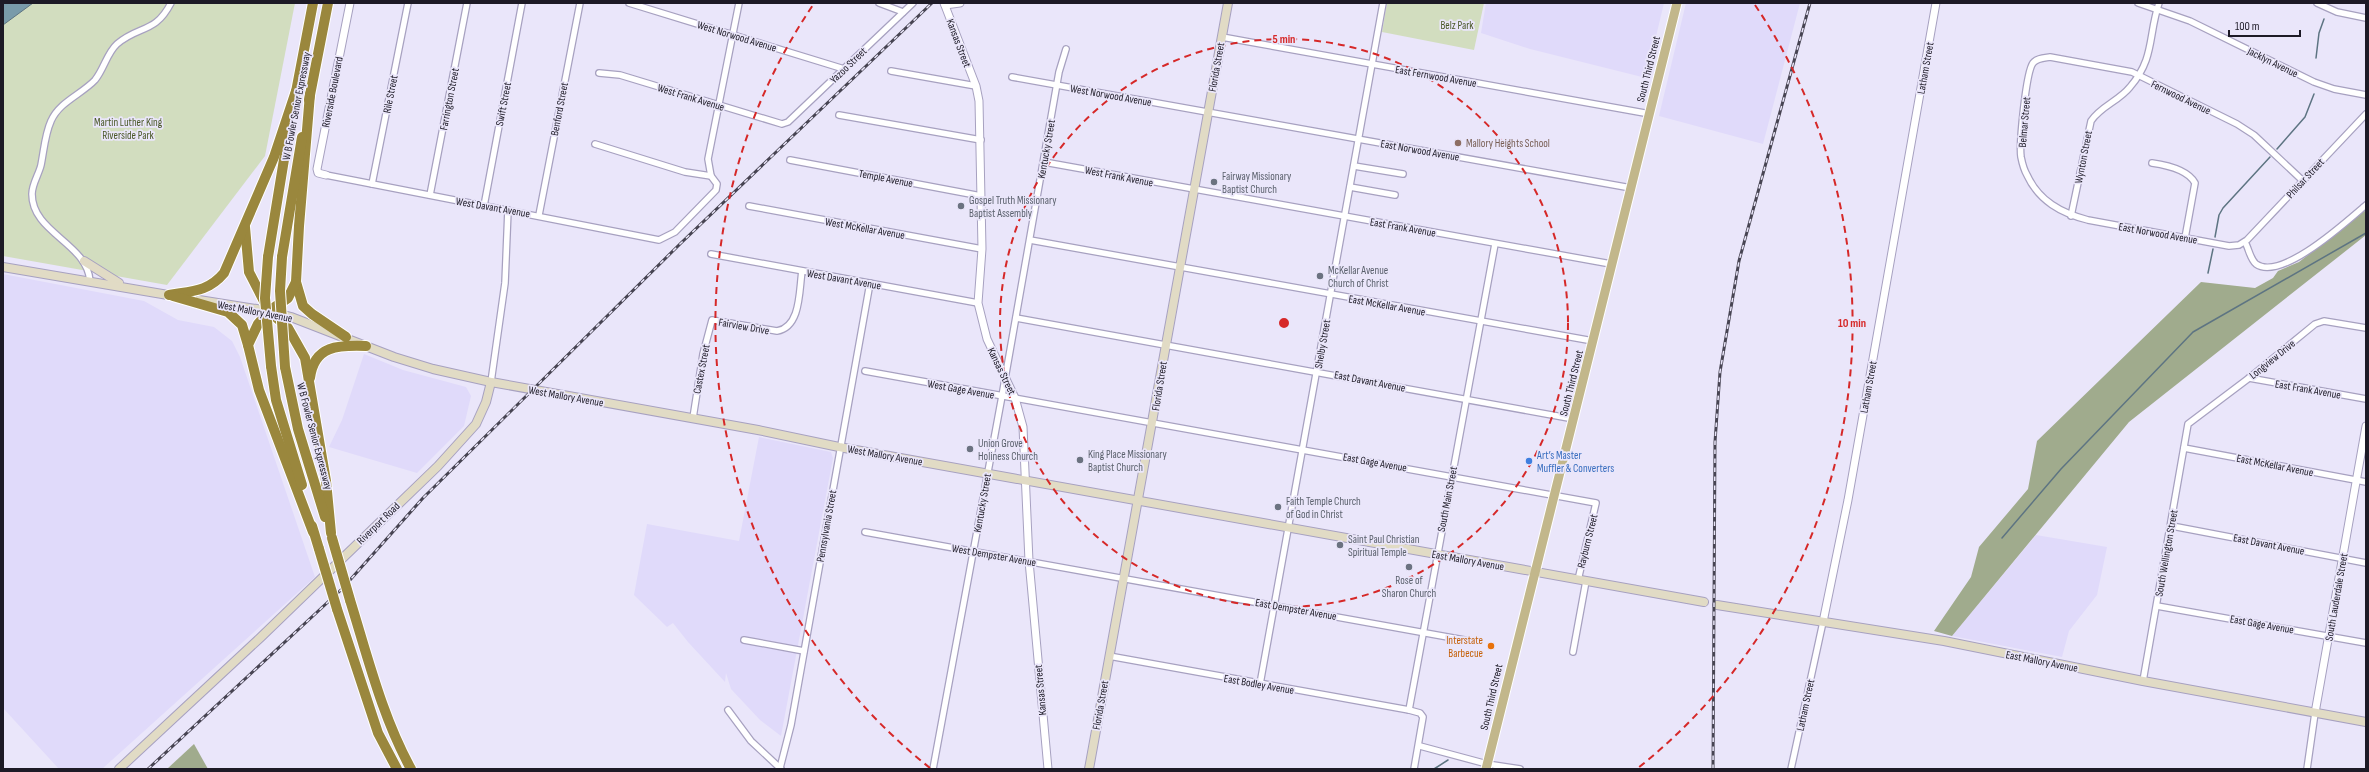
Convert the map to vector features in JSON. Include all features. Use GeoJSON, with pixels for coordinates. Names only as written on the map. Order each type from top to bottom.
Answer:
{"type":"FeatureCollection","features":[{"type":"Feature","properties":{"kind":"highway","name":"W B Fowler Senior Expressway"},"geometry":{"type":"LineString","coordinates":[[313,3],[296,91],[268,256],[265,298],[271,366],[296,476],[337,610],[378,733],[396,769]]}},
{"type":"Feature","properties":{"kind":"highway","name":"W B Fowler Senior Expressway"},"geometry":{"type":"LineString","coordinates":[[328,3],[289,206],[282,258],[280,299],[285,367],[298,429],[381,703],[395,740],[411,769]]}},
{"type":"Feature","properties":{"kind":"highway"},"geometry":{"type":"LineString","coordinates":[[169,295],[204,289],[217,281],[224,273],[274,157],[296,91]]}},
{"type":"Feature","properties":{"kind":"highway"},"geometry":{"type":"LineString","coordinates":[[310,94],[298,226],[296,282],[303,306],[312,314],[346,337]]}},
{"type":"Feature","properties":{"kind":"highway"},"geometry":{"type":"LineString","coordinates":[[245,227],[249,272],[269,311],[288,328],[295,338],[304,358],[326,481],[331,536]]}},
{"type":"Feature","properties":{"kind":"highway"},"geometry":{"type":"LineString","coordinates":[[248,345],[253,332],[269,311],[288,298],[296,282]]}},
{"type":"Feature","properties":{"kind":"highway"},"geometry":{"type":"LineString","coordinates":[[169,295],[228,312],[242,325],[259,390],[271,424],[296,476]]}},
{"type":"Feature","properties":{"kind":"highway"},"geometry":{"type":"LineString","coordinates":[[309,386],[314,364],[327,350],[339,345],[366,346]]}},
{"type":"Feature","properties":{"kind":"main road","name":"Florida Street"},"geometry":{"type":"LineString","coordinates":[[1089,769],[1228,3]]}},
{"type":"Feature","properties":{"kind":"main road","name":"South Third Street"},"geometry":{"type":"LineString","coordinates":[[1486,766],[1556,495],[1611,264],[1677,3]]}},
{"type":"Feature","properties":{"kind":"main road"},"geometry":{"type":"LineString","coordinates":[[84,261],[126,287]]}},
{"type":"Feature","properties":{"kind":"main road","name":"West Mallory Avenue"},"geometry":{"type":"LineString","coordinates":[[3,267],[269,311],[433,369],[491,382],[693,418],[839,447],[1137,500]]}},
{"type":"Feature","properties":{"kind":"main road","name":"Riverport Road"},"geometry":{"type":"LineString","coordinates":[[119,769],[261,637],[438,466],[476,424],[486,402],[491,382]]}},
{"type":"Feature","properties":{"kind":"main road","name":"East Mallory Avenue"},"geometry":{"type":"LineString","coordinates":[[1137,500],[1704,602]]}},
{"type":"Feature","properties":{"kind":"main road","name":"East Mallory Avenue"},"geometry":{"type":"LineString","coordinates":[[1717,605],[1944,641],[2143,681],[2366,722]]}},
{"type":"Feature","properties":{"kind":"street"},"geometry":{"type":"LineString","coordinates":[[90,281],[89,271],[84,261],[42,222],[33,204],[32,192],[40,167],[49,126],[58,110],[94,81],[117,44],[150,27],[164,17],[171,3]]}},
{"type":"Feature","properties":{"kind":"street","name":"Riverside Boulevard"},"geometry":{"type":"LineString","coordinates":[[326,175],[318,173],[317,169],[350,3]]}},
{"type":"Feature","properties":{"kind":"street","name":"Rile Street"},"geometry":{"type":"LineString","coordinates":[[372,184],[408,3]]}},
{"type":"Feature","properties":{"kind":"street","name":"Farrington Street"},"geometry":{"type":"LineString","coordinates":[[430,195],[467,3]]}},
{"type":"Feature","properties":{"kind":"street","name":"Swift Street"},"geometry":{"type":"LineString","coordinates":[[484,206],[522,3]]}},
{"type":"Feature","properties":{"kind":"street","name":"Benford Street"},"geometry":{"type":"LineString","coordinates":[[539,215],[580,3]]}},
{"type":"Feature","properties":{"kind":"street","name":"West Norwood Avenue"},"geometry":{"type":"LineString","coordinates":[[629,3],[733,34],[844,70]]}},
{"type":"Feature","properties":{"kind":"street"},"geometry":{"type":"LineString","coordinates":[[595,144],[685,172],[711,176],[708,159],[720,106],[739,3]]}},
{"type":"Feature","properties":{"kind":"street"},"geometry":{"type":"LineString","coordinates":[[880,3],[903,12]]}},
{"type":"Feature","properties":{"kind":"street","name":"Yazoo Street"},"geometry":{"type":"LineString","coordinates":[[782,124],[788,122],[913,3]]}},
{"type":"Feature","properties":{"kind":"street"},"geometry":{"type":"LineString","coordinates":[[945,4],[960,3]]}},
{"type":"Feature","properties":{"kind":"street","name":"Shelby Street"},"geometry":{"type":"LineString","coordinates":[[1260,684],[1383,3]]}},
{"type":"Feature","properties":{"kind":"street","name":"Latham Street"},"geometry":{"type":"LineString","coordinates":[[1791,769],[1848,500],[1936,3]]}},
{"type":"Feature","properties":{"kind":"street","name":"Jacklyn Avenue"},"geometry":{"type":"LineString","coordinates":[[2138,3],[2190,21],[2314,82],[2334,89],[2366,95]]}},
{"type":"Feature","properties":{"kind":"street","name":"Wynton Street"},"geometry":{"type":"LineString","coordinates":[[2072,216],[2091,121],[2101,110],[2118,99],[2138,76],[2146,64],[2159,3]]}},
{"type":"Feature","properties":{"kind":"street"},"geometry":{"type":"LineString","coordinates":[[2317,3],[2329,5],[2366,18]]}},
{"type":"Feature","properties":{"kind":"street","name":"Kansas Street"},"geometry":{"type":"LineString","coordinates":[[945,4],[976,86],[979,101],[981,140],[982,249],[978,303],[987,339],[1006,375],[1015,398],[1022,427],[1029,561],[1048,769]]}},
{"type":"Feature","properties":{"kind":"street","name":"East Fernwood Avenue"},"geometry":{"type":"LineString","coordinates":[[1222,37],[1650,114]]}},
{"type":"Feature","properties":{"kind":"street","name":"Kentucky Street"},"geometry":{"type":"LineString","coordinates":[[933,769],[1006,375],[1059,72],[1066,49]]}},
{"type":"Feature","properties":{"kind":"street","name":"Fernwood Avenue"},"geometry":{"type":"LineString","coordinates":[[2040,59],[2050,57],[2112,68],[2138,76],[2237,124],[2254,135],[2302,180]]}},
{"type":"Feature","properties":{"kind":"street","name":"Belmar Street"},"geometry":{"type":"LineString","coordinates":[[2040,59],[2033,63],[2029,75],[2020,138],[2021,157],[2026,174],[2038,193],[2051,206],[2072,216]]}},
{"type":"Feature","properties":{"kind":"street"},"geometry":{"type":"LineString","coordinates":[[891,71],[976,86]]}},
{"type":"Feature","properties":{"kind":"street","name":"West Frank Avenue"},"geometry":{"type":"LineString","coordinates":[[599,74],[620,75],[782,124]]}},
{"type":"Feature","properties":{"kind":"street","name":"West Norwood Avenue"},"geometry":{"type":"LineString","coordinates":[[1012,77],[1209,112]]}},
{"type":"Feature","properties":{"kind":"street","name":"East Norwood Avenue"},"geometry":{"type":"LineString","coordinates":[[1209,112],[1631,188]]}},
{"type":"Feature","properties":{"kind":"street","name":"Philsar Street"},"geometry":{"type":"LineString","coordinates":[[2245,242],[2366,114]]}},
{"type":"Feature","properties":{"kind":"street"},"geometry":{"type":"LineString","coordinates":[[839,115],[981,140]]}},
{"type":"Feature","properties":{"kind":"street","name":"Temple Avenue"},"geometry":{"type":"LineString","coordinates":[[790,160],[981,196]]}},
{"type":"Feature","properties":{"kind":"street","name":"West Frank Avenue"},"geometry":{"type":"LineString","coordinates":[[1044,162],[1194,190]]}},
{"type":"Feature","properties":{"kind":"street"},"geometry":{"type":"LineString","coordinates":[[2152,163],[2172,167],[2193,178],[2195,184],[2185,238]]}},
{"type":"Feature","properties":{"kind":"street"},"geometry":{"type":"LineString","coordinates":[[1354,166],[1402,174]]}},
{"type":"Feature","properties":{"kind":"street","name":"West Davant Avenue"},"geometry":{"type":"LineString","coordinates":[[326,175],[484,206],[539,215],[659,240],[675,232],[716,190],[717,184],[711,176]]}},
{"type":"Feature","properties":{"kind":"street"},"geometry":{"type":"LineString","coordinates":[[1350,187],[1395,195]]}},
{"type":"Feature","properties":{"kind":"street","name":"East Frank Avenue"},"geometry":{"type":"LineString","coordinates":[[1194,190],[1611,264]]}},
{"type":"Feature","properties":{"kind":"street"},"geometry":{"type":"LineString","coordinates":[[2245,242],[2253,260],[2260,266],[2273,267],[2284,264],[2300,256],[2366,205]]}},
{"type":"Feature","properties":{"kind":"street","name":"West McKellar Avenue"},"geometry":{"type":"LineString","coordinates":[[749,206],[982,249]]}},
{"type":"Feature","properties":{"kind":"street","name":"Riverport Road"},"geometry":{"type":"LineString","coordinates":[[491,382],[505,283],[508,210]]}},
{"type":"Feature","properties":{"kind":"street","name":"East Norwood Avenue"},"geometry":{"type":"LineString","coordinates":[[2072,216],[2229,246],[2245,242]]}},
{"type":"Feature","properties":{"kind":"street"},"geometry":{"type":"LineString","coordinates":[[1030,240],[1181,267]]}},
{"type":"Feature","properties":{"kind":"street","name":"South Main Street"},"geometry":{"type":"LineString","coordinates":[[1409,710],[1436,554],[1467,399],[1495,244]]}},
{"type":"Feature","properties":{"kind":"street","name":"West Davant Avenue"},"geometry":{"type":"LineString","coordinates":[[710,254],[978,303]]}},
{"type":"Feature","properties":{"kind":"street","name":"East McKellar Avenue"},"geometry":{"type":"LineString","coordinates":[[1181,267],[1330,295],[1593,341]]}},
{"type":"Feature","properties":{"kind":"street","name":"Fairview Drive"},"geometry":{"type":"LineString","coordinates":[[712,320],[777,331],[785,330],[790,326],[795,317],[802,271]]}},
{"type":"Feature","properties":{"kind":"street","name":"Pennsylvania Street"},"geometry":{"type":"LineString","coordinates":[[781,768],[791,725],[839,447],[870,283]]}},
{"type":"Feature","properties":{"kind":"street"},"geometry":{"type":"LineString","coordinates":[[1016,318],[1165,345]]}},
{"type":"Feature","properties":{"kind":"street","name":"Castex Street"},"geometry":{"type":"LineString","coordinates":[[693,418],[703,354],[712,320]]}},
{"type":"Feature","properties":{"kind":"street","name":"Longview Drive"},"geometry":{"type":"LineString","coordinates":[[2188,424],[2249,378],[2315,324],[2324,321],[2366,328]]}},
{"type":"Feature","properties":{"kind":"street","name":"East Davant Avenue"},"geometry":{"type":"LineString","coordinates":[[1165,345],[1317,371],[1574,419]]}},
{"type":"Feature","properties":{"kind":"street","name":"West Gage Avenue"},"geometry":{"type":"LineString","coordinates":[[865,371],[1153,422]]}},
{"type":"Feature","properties":{"kind":"street","name":"East Frank Avenue"},"geometry":{"type":"LineString","coordinates":[[2249,378],[2366,399]]}},
{"type":"Feature","properties":{"kind":"street","name":"East Gage Avenue"},"geometry":{"type":"LineString","coordinates":[[1153,422],[1596,503]]}},
{"type":"Feature","properties":{"kind":"street","name":"South Wellington Street"},"geometry":{"type":"LineString","coordinates":[[2143,681],[2172,526],[2188,424]]}},
{"type":"Feature","properties":{"kind":"street","name":"South Lauderdale Street"},"geometry":{"type":"LineString","coordinates":[[2307,769],[2315,713],[2366,426]]}},
{"type":"Feature","properties":{"kind":"street","name":"East McKellar Avenue"},"geometry":{"type":"LineString","coordinates":[[2184,448],[2366,482]]}},
{"type":"Feature","properties":{"kind":"street","name":"Rayburn Street"},"geometry":{"type":"LineString","coordinates":[[1573,652],[1582,581],[1596,503]]}},
{"type":"Feature","properties":{"kind":"street","name":"East Davant Avenue"},"geometry":{"type":"LineString","coordinates":[[2172,526],[2366,563]]}},
{"type":"Feature","properties":{"kind":"street","name":"West Dempster Avenue"},"geometry":{"type":"LineString","coordinates":[[865,532],[1123,578]]}},
{"type":"Feature","properties":{"kind":"street","name":"East Dempster Avenue"},"geometry":{"type":"LineString","coordinates":[[1123,578],[1470,640]]}},
{"type":"Feature","properties":{"kind":"street","name":"East Gage Avenue"},"geometry":{"type":"LineString","coordinates":[[2157,606],[2366,643]]}},
{"type":"Feature","properties":{"kind":"street"},"geometry":{"type":"LineString","coordinates":[[744,640],[804,652]]}},
{"type":"Feature","properties":{"kind":"street","name":"East Bodley Avenue"},"geometry":{"type":"LineString","coordinates":[[1109,656],[1409,710]]}},
{"type":"Feature","properties":{"kind":"street"},"geometry":{"type":"LineString","coordinates":[[728,710],[751,741],[781,768]]}},
{"type":"Feature","properties":{"kind":"street"},"geometry":{"type":"LineString","coordinates":[[1409,710],[1420,714],[1423,717],[1420,746],[1414,769]]}},
{"type":"Feature","properties":{"kind":"street"},"geometry":{"type":"LineString","coordinates":[[1420,746],[1486,766],[1520,769]]}},
{"type":"Feature","properties":{"kind":"shaded area"},"geometry":{"type":"Polygon","coordinates":[[[1486,3],[1664,3],[1646,78],[1530,49],[1481,33],[1486,3]]]}},
{"type":"Feature","properties":{"kind":"shaded area"},"geometry":{"type":"Polygon","coordinates":[[[1686,3],[1800,3],[1763,144],[1659,116],[1686,3]]]}},
{"type":"Feature","properties":{"kind":"shaded area"},"geometry":{"type":"Polygon","coordinates":[[[3,274],[144,301],[178,320],[214,327],[232,341],[240,357],[315,577],[102,769],[59,769],[3,708],[3,274]]]}},
{"type":"Feature","properties":{"kind":"shaded area"},"geometry":{"type":"Polygon","coordinates":[[[364,354],[403,370],[466,387],[471,396],[464,426],[417,473],[329,447],[342,420],[364,354]]]}},
{"type":"Feature","properties":{"kind":"shaded area"},"geometry":{"type":"Polygon","coordinates":[[[759,437],[831,452],[833,458],[781,736],[760,720],[731,689],[726,673],[725,682],[688,642],[673,623],[667,627],[634,595],[647,524],[739,541],[759,437]]]}},
{"type":"Feature","properties":{"kind":"shaded area"},"geometry":{"type":"Polygon","coordinates":[[[2036,535],[2107,547],[2097,595],[2069,631],[2062,657],[1952,636],[2036,535]]]}},
{"type":"Feature","properties":{"kind":"green space","name":"Martin Luther King Riverside Park"},"geometry":{"type":"Polygon","coordinates":[[[3,3],[295,3],[265,156],[167,285],[3,256],[3,3]]]}},
{"type":"Feature","properties":{"kind":"green space","name":"Belz Park"},"geometry":{"type":"Polygon","coordinates":[[[1387,3],[1484,3],[1474,50],[1382,32],[1387,3]]]}},
{"type":"Feature","properties":{"kind":"green space"},"geometry":{"type":"Polygon","coordinates":[[[2366,210],[2366,235],[2129,422],[1952,636],[1934,631],[1971,577],[1979,547],[2028,489],[2037,441],[2201,282],[2255,288],[2273,278],[2278,271],[2299,262],[2366,210]]]}},
{"type":"Feature","properties":{"kind":"green space"},"geometry":{"type":"Polygon","coordinates":[[[194,744],[208,769],[167,769],[194,744]]]}},
{"type":"Feature","properties":{"kind":"water"},"geometry":{"type":"Polygon","coordinates":[[[3,3],[33,3],[3,25],[3,3]]]}},
{"type":"Feature","properties":{"kind":"waterway"},"geometry":{"type":"LineString","coordinates":[[2316,58],[2319,33],[2324,19]]}},
{"type":"Feature","properties":{"kind":"waterway"},"geometry":{"type":"LineString","coordinates":[[2277,149],[2305,117],[2314,94]]}},
{"type":"Feature","properties":{"kind":"waterway"},"geometry":{"type":"LineString","coordinates":[[2215,237],[2219,215],[2223,208],[2270,157]]}},
{"type":"Feature","properties":{"kind":"waterway"},"geometry":{"type":"LineString","coordinates":[[2002,538],[2061,469],[2193,332],[2366,233]]}},
{"type":"Feature","properties":{"kind":"waterway"},"geometry":{"type":"LineString","coordinates":[[2208,273],[2213,249]]}},
{"type":"Feature","properties":{"kind":"waterway"},"geometry":{"type":"LineString","coordinates":[[1434,769],[1448,760]]}},
{"type":"Feature","properties":{"kind":"railway"},"geometry":{"type":"LineString","coordinates":[[148,769],[342,589],[423,498],[681,243],[932,3]]}},
{"type":"Feature","properties":{"kind":"railway"},"geometry":{"type":"LineString","coordinates":[[1713,769],[1715,442],[1720,372],[1739,261],[1810,3]]}},
{"type":"Feature","properties":{"kind":"place","name":"Mallory Heights School"},"geometry":{"type":"Point","coordinates":[1458,143]}},
{"type":"Feature","properties":{"kind":"place","name":"Fairway Missionary Baptist Church"},"geometry":{"type":"Point","coordinates":[1214,182]}},
{"type":"Feature","properties":{"kind":"place","name":"Gospel Truth Missionary Baptist Assembly"},"geometry":{"type":"Point","coordinates":[961,206]}},
{"type":"Feature","properties":{"kind":"place","name":"McKellar Avenue Church of Christ"},"geometry":{"type":"Point","coordinates":[1320,276]}},
{"type":"Feature","properties":{"kind":"place","name":"Union Grove Holiness Church"},"geometry":{"type":"Point","coordinates":[970,449]}},
{"type":"Feature","properties":{"kind":"place","name":"King Place Missionary Baptist Church"},"geometry":{"type":"Point","coordinates":[1080,460]}},
{"type":"Feature","properties":{"kind":"place","name":"Art’s Master Muffler & Converters"},"geometry":{"type":"Point","coordinates":[1529,461]}},
{"type":"Feature","properties":{"kind":"place","name":"Faith Temple Church of God in Christ"},"geometry":{"type":"Point","coordinates":[1278,507]}},
{"type":"Feature","properties":{"kind":"place","name":"Saint Paul Christian Spiritual Temple"},"geometry":{"type":"Point","coordinates":[1340,545]}},
{"type":"Feature","properties":{"kind":"place","name":"Rose of Sharon Church"},"geometry":{"type":"Point","coordinates":[1409,567]}},
{"type":"Feature","properties":{"kind":"place","name":"Interstate Barbecue"},"geometry":{"type":"Point","coordinates":[1491,646]}}]}
